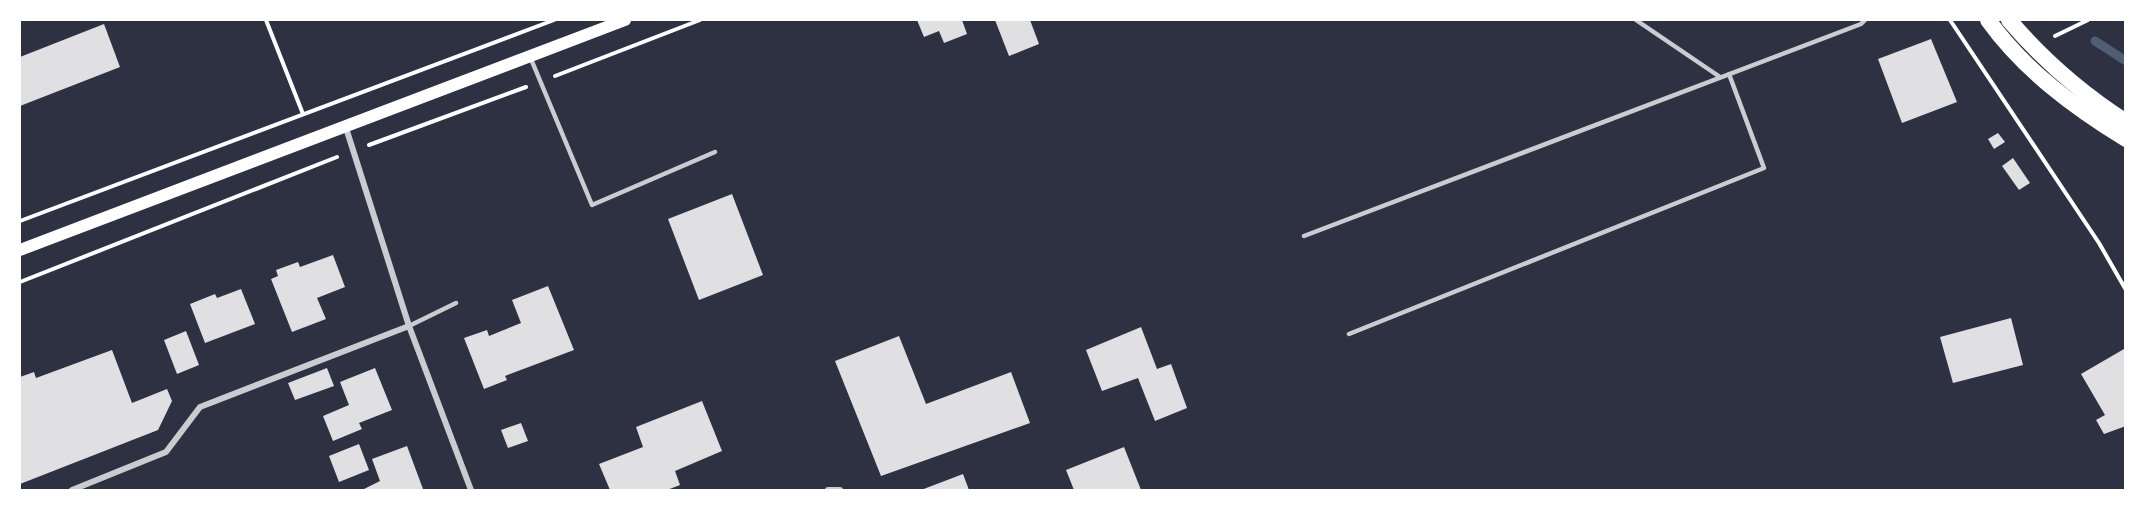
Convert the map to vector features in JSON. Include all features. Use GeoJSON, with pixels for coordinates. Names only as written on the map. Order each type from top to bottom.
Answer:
{"type":"FeatureCollection","features":[{"type":"Feature","properties":{"kind":"highway"},"geometry":{"type":"LineString","coordinates":[[1988,20],[2022,59],[2056,92],[2126,139]]}},
{"type":"Feature","properties":{"kind":"highway"},"geometry":{"type":"LineString","coordinates":[[2009,20],[2063,77],[2126,122]]}},
{"type":"Feature","properties":{"kind":"main road"},"geometry":{"type":"LineString","coordinates":[[20,250],[346,128],[625,20]]}},
{"type":"Feature","properties":{"kind":"street"},"geometry":{"type":"LineString","coordinates":[[346,128],[409,326],[471,490]]}},
{"type":"Feature","properties":{"kind":"street"},"geometry":{"type":"LineString","coordinates":[[72,490],[166,452],[200,406],[409,326]]}},
{"type":"Feature","properties":{"kind":"street"},"geometry":{"type":"LineString","coordinates":[[828,490],[840,490]]}},
{"type":"Feature","properties":{"kind":"lane"},"geometry":{"type":"LineString","coordinates":[[1636,20],[1720,77]]}},
{"type":"Feature","properties":{"kind":"lane"},"geometry":{"type":"LineString","coordinates":[[1304,236],[1861,24],[1865,20]]}},
{"type":"Feature","properties":{"kind":"lane"},"geometry":{"type":"LineString","coordinates":[[530,56],[592,205],[715,152]]}},
{"type":"Feature","properties":{"kind":"lane"},"geometry":{"type":"LineString","coordinates":[[1349,334],[1764,168],[1729,74]]}},
{"type":"Feature","properties":{"kind":"lane"},"geometry":{"type":"LineString","coordinates":[[409,326],[456,303]]}},
{"type":"Feature","properties":{"kind":"path"},"geometry":{"type":"LineString","coordinates":[[266,20],[314,140]]}},
{"type":"Feature","properties":{"kind":"path"},"geometry":{"type":"LineString","coordinates":[[20,221],[554,20]]}},
{"type":"Feature","properties":{"kind":"path"},"geometry":{"type":"LineString","coordinates":[[428,124],[700,20]]}},
{"type":"Feature","properties":{"kind":"path"},"geometry":{"type":"LineString","coordinates":[[1950,20],[2099,243],[2126,290]]}},
{"type":"Feature","properties":{"kind":"path"},"geometry":{"type":"LineString","coordinates":[[2034,49],[2088,20]]}},
{"type":"Feature","properties":{"kind":"path"},"geometry":{"type":"LineString","coordinates":[[20,282],[303,171]]}},
{"type":"Feature","properties":{"kind":"building"},"geometry":{"type":"Polygon","coordinates":[[[917,20],[962,20],[967,34],[944,43],[939,31],[924,37],[917,20]]]}},
{"type":"Feature","properties":{"kind":"building"},"geometry":{"type":"Polygon","coordinates":[[[995,20],[1030,20],[1039,44],[1009,56],[995,20]]]}},
{"type":"Feature","properties":{"kind":"building"},"geometry":{"type":"Polygon","coordinates":[[[104,24],[120,67],[20,106],[20,57],[104,24]]]}},
{"type":"Feature","properties":{"kind":"building"},"geometry":{"type":"Polygon","coordinates":[[[1931,39],[1957,102],[1902,123],[1878,59],[1931,39]]]}},
{"type":"Feature","properties":{"kind":"building"},"geometry":{"type":"Polygon","coordinates":[[[1998,133],[2005,142],[1994,149],[1988,139],[1998,133]]]}},
{"type":"Feature","properties":{"kind":"building"},"geometry":{"type":"Polygon","coordinates":[[[2013,158],[2030,183],[2019,190],[2002,166],[2013,158]]]}},
{"type":"Feature","properties":{"kind":"building"},"geometry":{"type":"Polygon","coordinates":[[[732,194],[763,275],[699,300],[668,219],[732,194]]]}},
{"type":"Feature","properties":{"kind":"building"},"geometry":{"type":"Polygon","coordinates":[[[333,255],[345,287],[317,298],[326,319],[292,332],[271,279],[278,276],[276,270],[298,262],[300,267],[333,255]]]}},
{"type":"Feature","properties":{"kind":"building"},"geometry":{"type":"Polygon","coordinates":[[[548,286],[574,350],[505,376],[507,380],[484,389],[464,338],[487,330],[489,336],[521,323],[512,300],[548,286]]]}},
{"type":"Feature","properties":{"kind":"building"},"geometry":{"type":"Polygon","coordinates":[[[241,289],[255,324],[205,343],[190,304],[215,294],[217,298],[241,289]]]}},
{"type":"Feature","properties":{"kind":"building"},"geometry":{"type":"Polygon","coordinates":[[[2011,318],[2023,365],[1953,383],[1940,337],[2011,318]]]}},
{"type":"Feature","properties":{"kind":"building"},"geometry":{"type":"Polygon","coordinates":[[[1141,327],[1157,369],[1171,364],[1187,408],[1155,421],[1138,378],[1102,391],[1086,350],[1141,327]]]}},
{"type":"Feature","properties":{"kind":"building"},"geometry":{"type":"Polygon","coordinates":[[[186,331],[199,365],[177,374],[164,340],[186,331]]]}},
{"type":"Feature","properties":{"kind":"building"},"geometry":{"type":"Polygon","coordinates":[[[899,336],[926,404],[1011,372],[1030,423],[881,476],[835,361],[899,336]]]}},
{"type":"Feature","properties":{"kind":"building"},"geometry":{"type":"Polygon","coordinates":[[[2124,349],[2126,426],[2104,434],[2096,420],[2105,415],[2081,374],[2124,349]]]}},
{"type":"Feature","properties":{"kind":"building"},"geometry":{"type":"Polygon","coordinates":[[[112,350],[132,403],[167,389],[172,401],[158,430],[20,484],[20,377],[34,372],[36,378],[112,350]]]}},
{"type":"Feature","properties":{"kind":"building"},"geometry":{"type":"Polygon","coordinates":[[[327,368],[334,386],[295,400],[288,383],[327,368]]]}},
{"type":"Feature","properties":{"kind":"building"},"geometry":{"type":"Polygon","coordinates":[[[375,368],[392,410],[359,423],[362,429],[333,441],[323,416],[349,405],[340,382],[375,368]]]}},
{"type":"Feature","properties":{"kind":"building"},"geometry":{"type":"Polygon","coordinates":[[[702,401],[722,451],[675,471],[680,485],[667,490],[610,490],[599,464],[643,447],[636,427],[702,401]]]}},
{"type":"Feature","properties":{"kind":"building"},"geometry":{"type":"Polygon","coordinates":[[[521,423],[528,441],[508,448],[501,430],[521,423]]]}},
{"type":"Feature","properties":{"kind":"building"},"geometry":{"type":"Polygon","coordinates":[[[359,444],[369,470],[339,482],[329,456],[359,444]]]}},
{"type":"Feature","properties":{"kind":"building"},"geometry":{"type":"Polygon","coordinates":[[[407,446],[423,489],[362,490],[380,481],[372,459],[407,446]]]}},
{"type":"Feature","properties":{"kind":"building"},"geometry":{"type":"Polygon","coordinates":[[[1124,447],[1141,490],[1074,490],[1066,470],[1124,447]]]}},
{"type":"Feature","properties":{"kind":"building"},"geometry":{"type":"Polygon","coordinates":[[[963,474],[969,490],[921,490],[963,474]]]}},
{"type":"Feature","properties":{"kind":"waterway"},"geometry":{"type":"LineString","coordinates":[[2095,41],[2126,61]]}}]}
